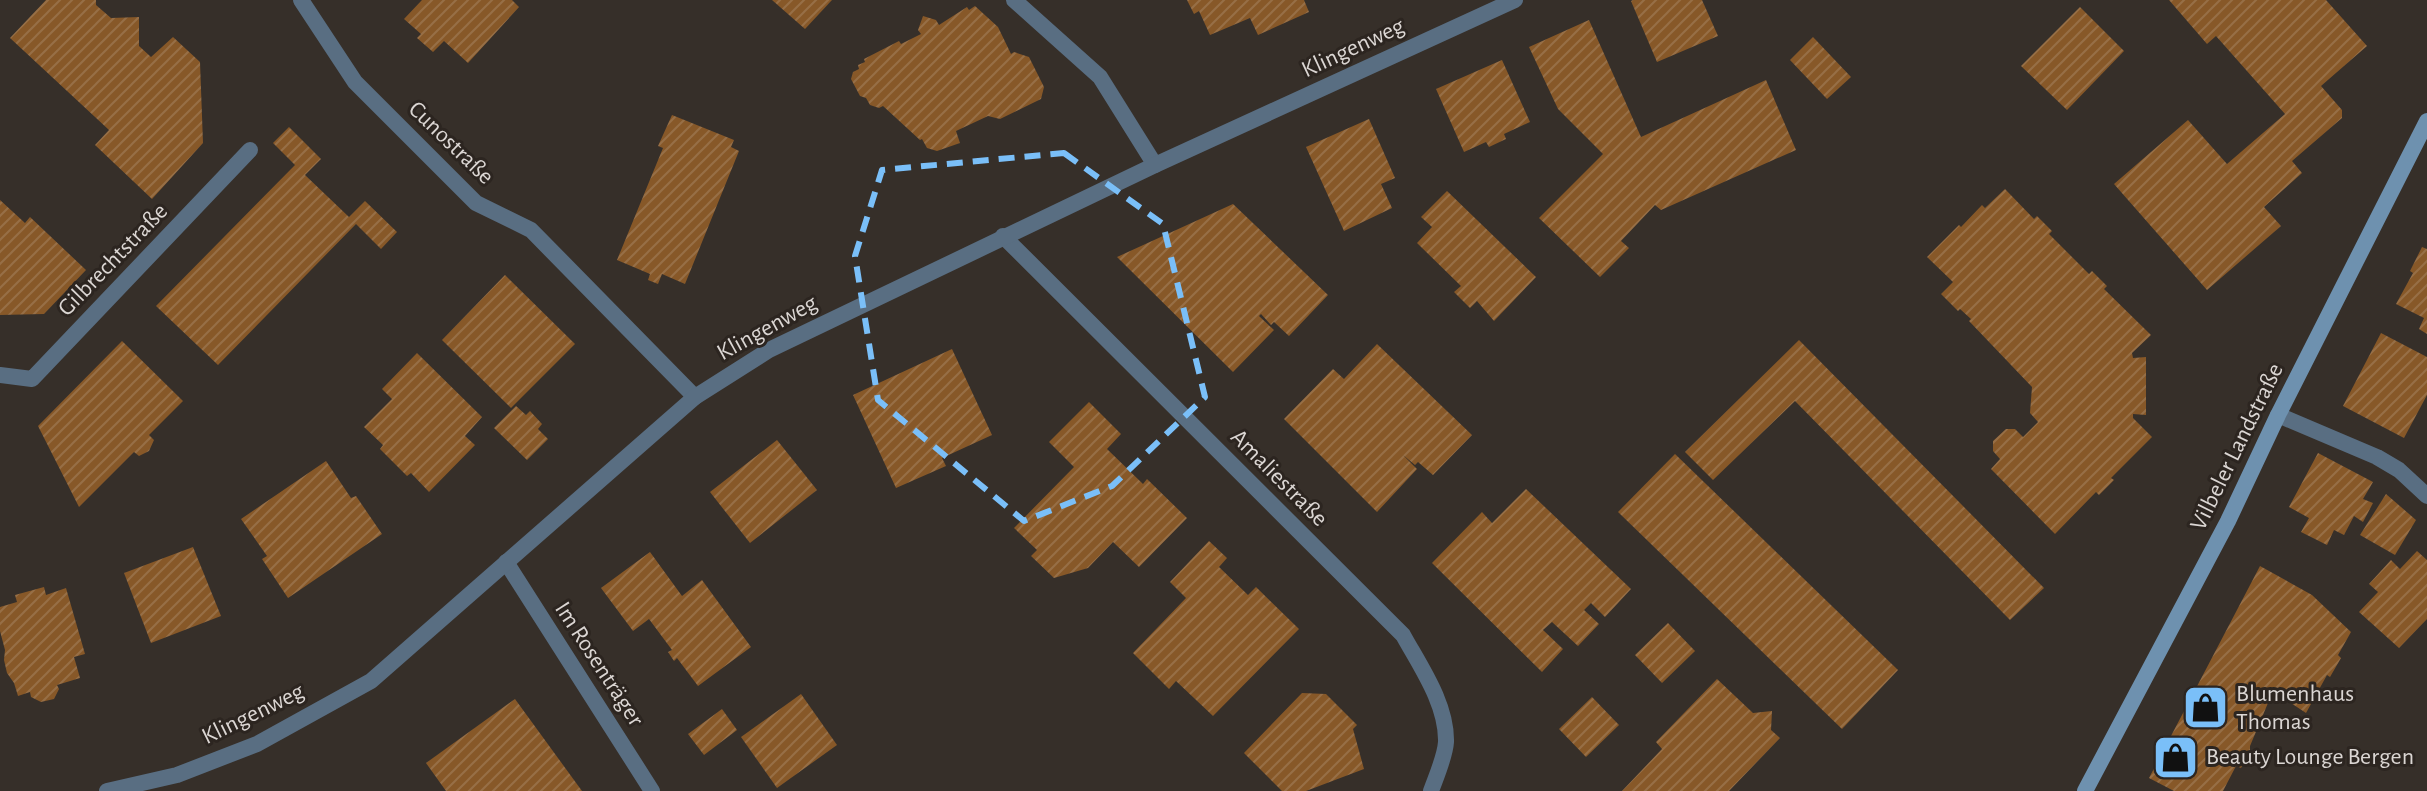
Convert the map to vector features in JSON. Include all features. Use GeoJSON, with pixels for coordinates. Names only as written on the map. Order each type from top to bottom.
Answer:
{"type":"FeatureCollection","features":[{"type":"Feature","properties":{"kind":"main road","name":"Vilbeler Landstraße"},"geometry":{"type":"LineString","coordinates":[[2085,791],[2228,521],[2278,415],[2427,121]]}},
{"type":"Feature","properties":{"kind":"street","name":"Cunostraße"},"geometry":{"type":"LineString","coordinates":[[301,0],[355,82],[476,203],[531,230],[695,397]]}},
{"type":"Feature","properties":{"kind":"street"},"geometry":{"type":"LineString","coordinates":[[1014,0],[1100,77],[1155,165]]}},
{"type":"Feature","properties":{"kind":"street","name":"Klingenweg"},"geometry":{"type":"LineString","coordinates":[[107,791],[177,775],[257,744],[371,681],[695,397],[769,350],[1003,236],[1515,0]]}},
{"type":"Feature","properties":{"kind":"street","name":"Gilbrechtstraße"},"geometry":{"type":"LineString","coordinates":[[0,375],[32,379],[250,150]]}},
{"type":"Feature","properties":{"kind":"street","name":"Amaliestraße"},"geometry":{"type":"LineString","coordinates":[[1003,236],[1403,635],[1428,680],[1440,712],[1446,742],[1431,791]]}},
{"type":"Feature","properties":{"kind":"street"},"geometry":{"type":"LineString","coordinates":[[2278,415],[2377,457],[2399,470],[2427,496]]}},
{"type":"Feature","properties":{"kind":"street","name":"Im Rosenträger"},"geometry":{"type":"LineString","coordinates":[[506,562],[652,791]]}},
{"type":"Feature","properties":{"kind":"highlighted area"},"geometry":{"type":"Polygon","coordinates":[[[1064,153],[1163,224],[1205,397],[1112,486],[1024,521],[878,400],[855,256],[882,170],[1064,153]]]}},
{"type":"Feature","properties":{"kind":"building"},"geometry":{"type":"Polygon","coordinates":[[[46,0],[96,0],[96,5],[111,18],[139,17],[139,46],[151,57],[173,37],[200,62],[203,143],[152,199],[95,145],[109,130],[10,38],[46,0]]]}},
{"type":"Feature","properties":{"kind":"building"},"geometry":{"type":"Polygon","coordinates":[[[422,0],[512,0],[519,7],[468,63],[444,41],[433,52],[417,38],[421,34],[404,19],[422,0]]]}},
{"type":"Feature","properties":{"kind":"building"},"geometry":{"type":"Polygon","coordinates":[[[772,0],[832,0],[805,29],[772,0]]]}},
{"type":"Feature","properties":{"kind":"building"},"geometry":{"type":"Polygon","coordinates":[[[1187,0],[1304,0],[1309,12],[1258,35],[1250,18],[1210,35],[1199,11],[1194,14],[1187,0]]]}},
{"type":"Feature","properties":{"kind":"building"},"geometry":{"type":"Polygon","coordinates":[[[1633,0],[1702,0],[1718,36],[1657,62],[1633,0]]]}},
{"type":"Feature","properties":{"kind":"building"},"geometry":{"type":"Polygon","coordinates":[[[2169,0],[2326,0],[2367,46],[2321,86],[2342,110],[2342,118],[2292,161],[2302,173],[2264,207],[2281,226],[2207,290],[2114,184],[2188,120],[2227,164],[2285,114],[2216,36],[2207,44],[2169,0]]]}},
{"type":"Feature","properties":{"kind":"building"},"geometry":{"type":"Polygon","coordinates":[[[975,6],[998,27],[1011,54],[1014,52],[1029,57],[1044,87],[1041,99],[1000,119],[988,116],[956,131],[960,143],[937,151],[927,148],[922,139],[883,106],[870,105],[866,98],[860,96],[851,79],[853,72],[859,69],[858,65],[865,62],[864,59],[899,41],[901,44],[921,34],[918,30],[923,16],[936,20],[939,25],[967,7],[969,10],[975,6]]]}},
{"type":"Feature","properties":{"kind":"building"},"geometry":{"type":"Polygon","coordinates":[[[2080,7],[2124,51],[2067,110],[2021,66],[2080,7]]]}},
{"type":"Feature","properties":{"kind":"building"},"geometry":{"type":"Polygon","coordinates":[[[1589,20],[1641,137],[1766,80],[1796,150],[1661,210],[1655,205],[1621,241],[1629,248],[1600,277],[1539,218],[1603,154],[1558,109],[1529,47],[1589,20]]]}},
{"type":"Feature","properties":{"kind":"building"},"geometry":{"type":"Polygon","coordinates":[[[1813,37],[1851,77],[1827,99],[1790,60],[1813,37]]]}},
{"type":"Feature","properties":{"kind":"building"},"geometry":{"type":"Polygon","coordinates":[[[1502,60],[1530,122],[1504,134],[1506,139],[1489,147],[1486,142],[1464,152],[1436,89],[1502,60]]]}},
{"type":"Feature","properties":{"kind":"building"},"geometry":{"type":"Polygon","coordinates":[[[672,115],[734,140],[731,147],[739,151],[685,284],[662,274],[658,284],[648,280],[650,274],[617,260],[663,148],[658,146],[672,115]]]}},
{"type":"Feature","properties":{"kind":"building"},"geometry":{"type":"Polygon","coordinates":[[[1369,119],[1395,178],[1381,184],[1392,208],[1344,231],[1306,147],[1369,119]]]}},
{"type":"Feature","properties":{"kind":"building"},"geometry":{"type":"Polygon","coordinates":[[[289,127],[321,159],[305,175],[349,217],[365,201],[397,232],[381,249],[356,224],[218,365],[156,306],[295,165],[273,143],[289,127]]]}},
{"type":"Feature","properties":{"kind":"building"},"geometry":{"type":"Polygon","coordinates":[[[2005,189],[2034,219],[2037,216],[2052,231],[2049,234],[2089,274],[2092,271],[2107,286],[2104,289],[2151,335],[2132,353],[2133,358],[2146,357],[2146,415],[2133,414],[2133,418],[2152,437],[2111,478],[2114,480],[2099,495],[2096,492],[2055,534],[1991,469],[2000,459],[1993,451],[1993,441],[2006,429],[2015,429],[2023,437],[2038,422],[2030,413],[2032,387],[1969,321],[1971,319],[1941,294],[1953,282],[1927,257],[1959,225],[1961,227],[1982,205],[1985,208],[2005,189]]]}},
{"type":"Feature","properties":{"kind":"building"},"geometry":{"type":"Polygon","coordinates":[[[1447,191],[1536,277],[1494,321],[1477,301],[1470,308],[1454,292],[1461,286],[1417,243],[1432,227],[1421,217],[1447,191]]]}},
{"type":"Feature","properties":{"kind":"building"},"geometry":{"type":"Polygon","coordinates":[[[0,200],[25,223],[30,217],[86,270],[44,314],[0,315],[0,200]]]}},
{"type":"Feature","properties":{"kind":"building"},"geometry":{"type":"Polygon","coordinates":[[[1233,204],[1328,295],[1289,336],[1274,322],[1271,325],[1261,314],[1259,316],[1274,330],[1233,372],[1117,257],[1233,204]]]}},
{"type":"Feature","properties":{"kind":"building"},"geometry":{"type":"Polygon","coordinates":[[[2422,247],[2427,249],[2427,334],[2419,329],[2424,318],[2396,304],[2413,273],[2410,271],[2422,247]]]}},
{"type":"Feature","properties":{"kind":"building"},"geometry":{"type":"Polygon","coordinates":[[[505,275],[575,344],[511,408],[442,340],[505,275]]]}},
{"type":"Feature","properties":{"kind":"building"},"geometry":{"type":"Polygon","coordinates":[[[2381,333],[2427,357],[2427,395],[2404,438],[2343,406],[2381,333]]]}},
{"type":"Feature","properties":{"kind":"building"},"geometry":{"type":"Polygon","coordinates":[[[1799,340],[2044,588],[2010,620],[1795,401],[1713,480],[1685,452],[1799,340]]]}},
{"type":"Feature","properties":{"kind":"building"},"geometry":{"type":"Polygon","coordinates":[[[122,341],[183,401],[149,435],[154,440],[149,451],[139,456],[134,452],[79,507],[38,426],[122,341]]]}},
{"type":"Feature","properties":{"kind":"building"},"geometry":{"type":"Polygon","coordinates":[[[1377,344],[1472,435],[1433,475],[1418,462],[1415,465],[1403,455],[1417,469],[1377,512],[1284,419],[1333,369],[1344,379],[1377,344]]]}},
{"type":"Feature","properties":{"kind":"building"},"geometry":{"type":"Polygon","coordinates":[[[952,349],[992,435],[942,458],[946,466],[896,488],[853,395],[952,349]]]}},
{"type":"Feature","properties":{"kind":"building"},"geometry":{"type":"Polygon","coordinates":[[[417,353],[482,417],[465,436],[475,445],[429,492],[411,473],[407,476],[380,449],[383,445],[364,427],[392,399],[382,389],[417,353]]]}},
{"type":"Feature","properties":{"kind":"building"},"geometry":{"type":"Polygon","coordinates":[[[1089,402],[1121,434],[1107,449],[1143,484],[1147,479],[1187,518],[1139,567],[1113,542],[1088,568],[1054,578],[1031,556],[1037,550],[1014,528],[1074,467],[1049,442],[1089,402]]]}},
{"type":"Feature","properties":{"kind":"building"},"geometry":{"type":"Polygon","coordinates":[[[516,406],[526,415],[530,411],[542,424],[538,429],[548,439],[527,460],[494,428],[516,406]]]}},
{"type":"Feature","properties":{"kind":"building"},"geometry":{"type":"Polygon","coordinates":[[[777,440],[817,490],[750,543],[710,492],[777,440]]]}},
{"type":"Feature","properties":{"kind":"building"},"geometry":{"type":"Polygon","coordinates":[[[2318,453],[2373,482],[2363,499],[2373,503],[2363,522],[2354,516],[2344,535],[2334,530],[2327,545],[2301,532],[2309,518],[2289,507],[2318,453]]]}},
{"type":"Feature","properties":{"kind":"building"},"geometry":{"type":"Polygon","coordinates":[[[1675,454],[1898,670],[1842,729],[1618,512],[1675,454]]]}},
{"type":"Feature","properties":{"kind":"building"},"geometry":{"type":"Polygon","coordinates":[[[326,461],[351,498],[356,496],[382,534],[288,598],[262,559],[267,556],[241,519],[326,461]]]}},
{"type":"Feature","properties":{"kind":"building"},"geometry":{"type":"Polygon","coordinates":[[[1526,489],[1631,589],[1605,617],[1591,603],[1584,610],[1599,624],[1578,646],[1552,622],[1543,630],[1563,649],[1542,672],[1432,563],[1482,512],[1492,523],[1526,489]]]}},
{"type":"Feature","properties":{"kind":"building"},"geometry":{"type":"Polygon","coordinates":[[[2386,494],[2416,520],[2395,555],[2360,535],[2386,494]]]}},
{"type":"Feature","properties":{"kind":"building"},"geometry":{"type":"Polygon","coordinates":[[[1209,541],[1227,558],[1219,567],[1248,595],[1256,587],[1299,629],[1213,716],[1176,681],[1169,689],[1133,653],[1186,598],[1170,582],[1209,541]]]}},
{"type":"Feature","properties":{"kind":"building"},"geometry":{"type":"Polygon","coordinates":[[[193,547],[221,616],[151,643],[124,573],[193,547]]]}},
{"type":"Feature","properties":{"kind":"building"},"geometry":{"type":"Polygon","coordinates":[[[2417,551],[2427,560],[2427,619],[2399,648],[2359,612],[2378,592],[2369,584],[2391,560],[2400,569],[2417,551]]]}},
{"type":"Feature","properties":{"kind":"building"},"geometry":{"type":"Polygon","coordinates":[[[650,552],[682,596],[702,580],[751,647],[698,686],[677,658],[674,661],[668,652],[672,650],[649,619],[633,631],[601,588],[650,552]]]}},
{"type":"Feature","properties":{"kind":"building"},"geometry":{"type":"Polygon","coordinates":[[[2260,566],[2312,595],[2351,632],[2338,655],[2341,658],[2330,677],[2327,675],[2306,713],[2273,691],[2241,768],[2236,766],[2223,791],[2174,791],[2149,778],[2260,566]]]}},
{"type":"Feature","properties":{"kind":"building"},"geometry":{"type":"Polygon","coordinates":[[[44,587],[46,595],[66,588],[85,654],[74,657],[80,678],[57,685],[59,689],[54,699],[41,702],[31,697],[30,692],[18,696],[7,673],[0,631],[0,607],[17,602],[15,595],[44,587]]]}},
{"type":"Feature","properties":{"kind":"building"},"geometry":{"type":"Polygon","coordinates":[[[1668,623],[1695,651],[1662,683],[1635,655],[1668,623]]]}},
{"type":"Feature","properties":{"kind":"building"},"geometry":{"type":"Polygon","coordinates":[[[1717,679],[1753,713],[1772,711],[1771,730],[1780,738],[1729,791],[1622,791],[1662,749],[1656,742],[1717,679]]]}},
{"type":"Feature","properties":{"kind":"building"},"geometry":{"type":"Polygon","coordinates":[[[1302,693],[1326,694],[1357,725],[1353,729],[1364,769],[1306,791],[1282,791],[1244,753],[1302,693]]]}},
{"type":"Feature","properties":{"kind":"building"},"geometry":{"type":"Polygon","coordinates":[[[801,694],[837,745],[777,788],[741,737],[801,694]]]}},
{"type":"Feature","properties":{"kind":"building"},"geometry":{"type":"Polygon","coordinates":[[[1592,697],[1619,725],[1586,757],[1559,729],[1592,697]]]}},
{"type":"Feature","properties":{"kind":"building"},"geometry":{"type":"Polygon","coordinates":[[[515,699],[582,791],[446,791],[426,763],[515,699]]]}},
{"type":"Feature","properties":{"kind":"building"},"geometry":{"type":"Polygon","coordinates":[[[722,709],[737,730],[704,755],[688,734],[722,709]]]}},
{"type":"Feature","properties":{"kind":"place","name":"Blumenhaus Thomas"},"geometry":{"type":"Point","coordinates":[2205,708]}},
{"type":"Feature","properties":{"kind":"place","name":"Beauty Lounge Bergen"},"geometry":{"type":"Point","coordinates":[2175,757]}}]}
